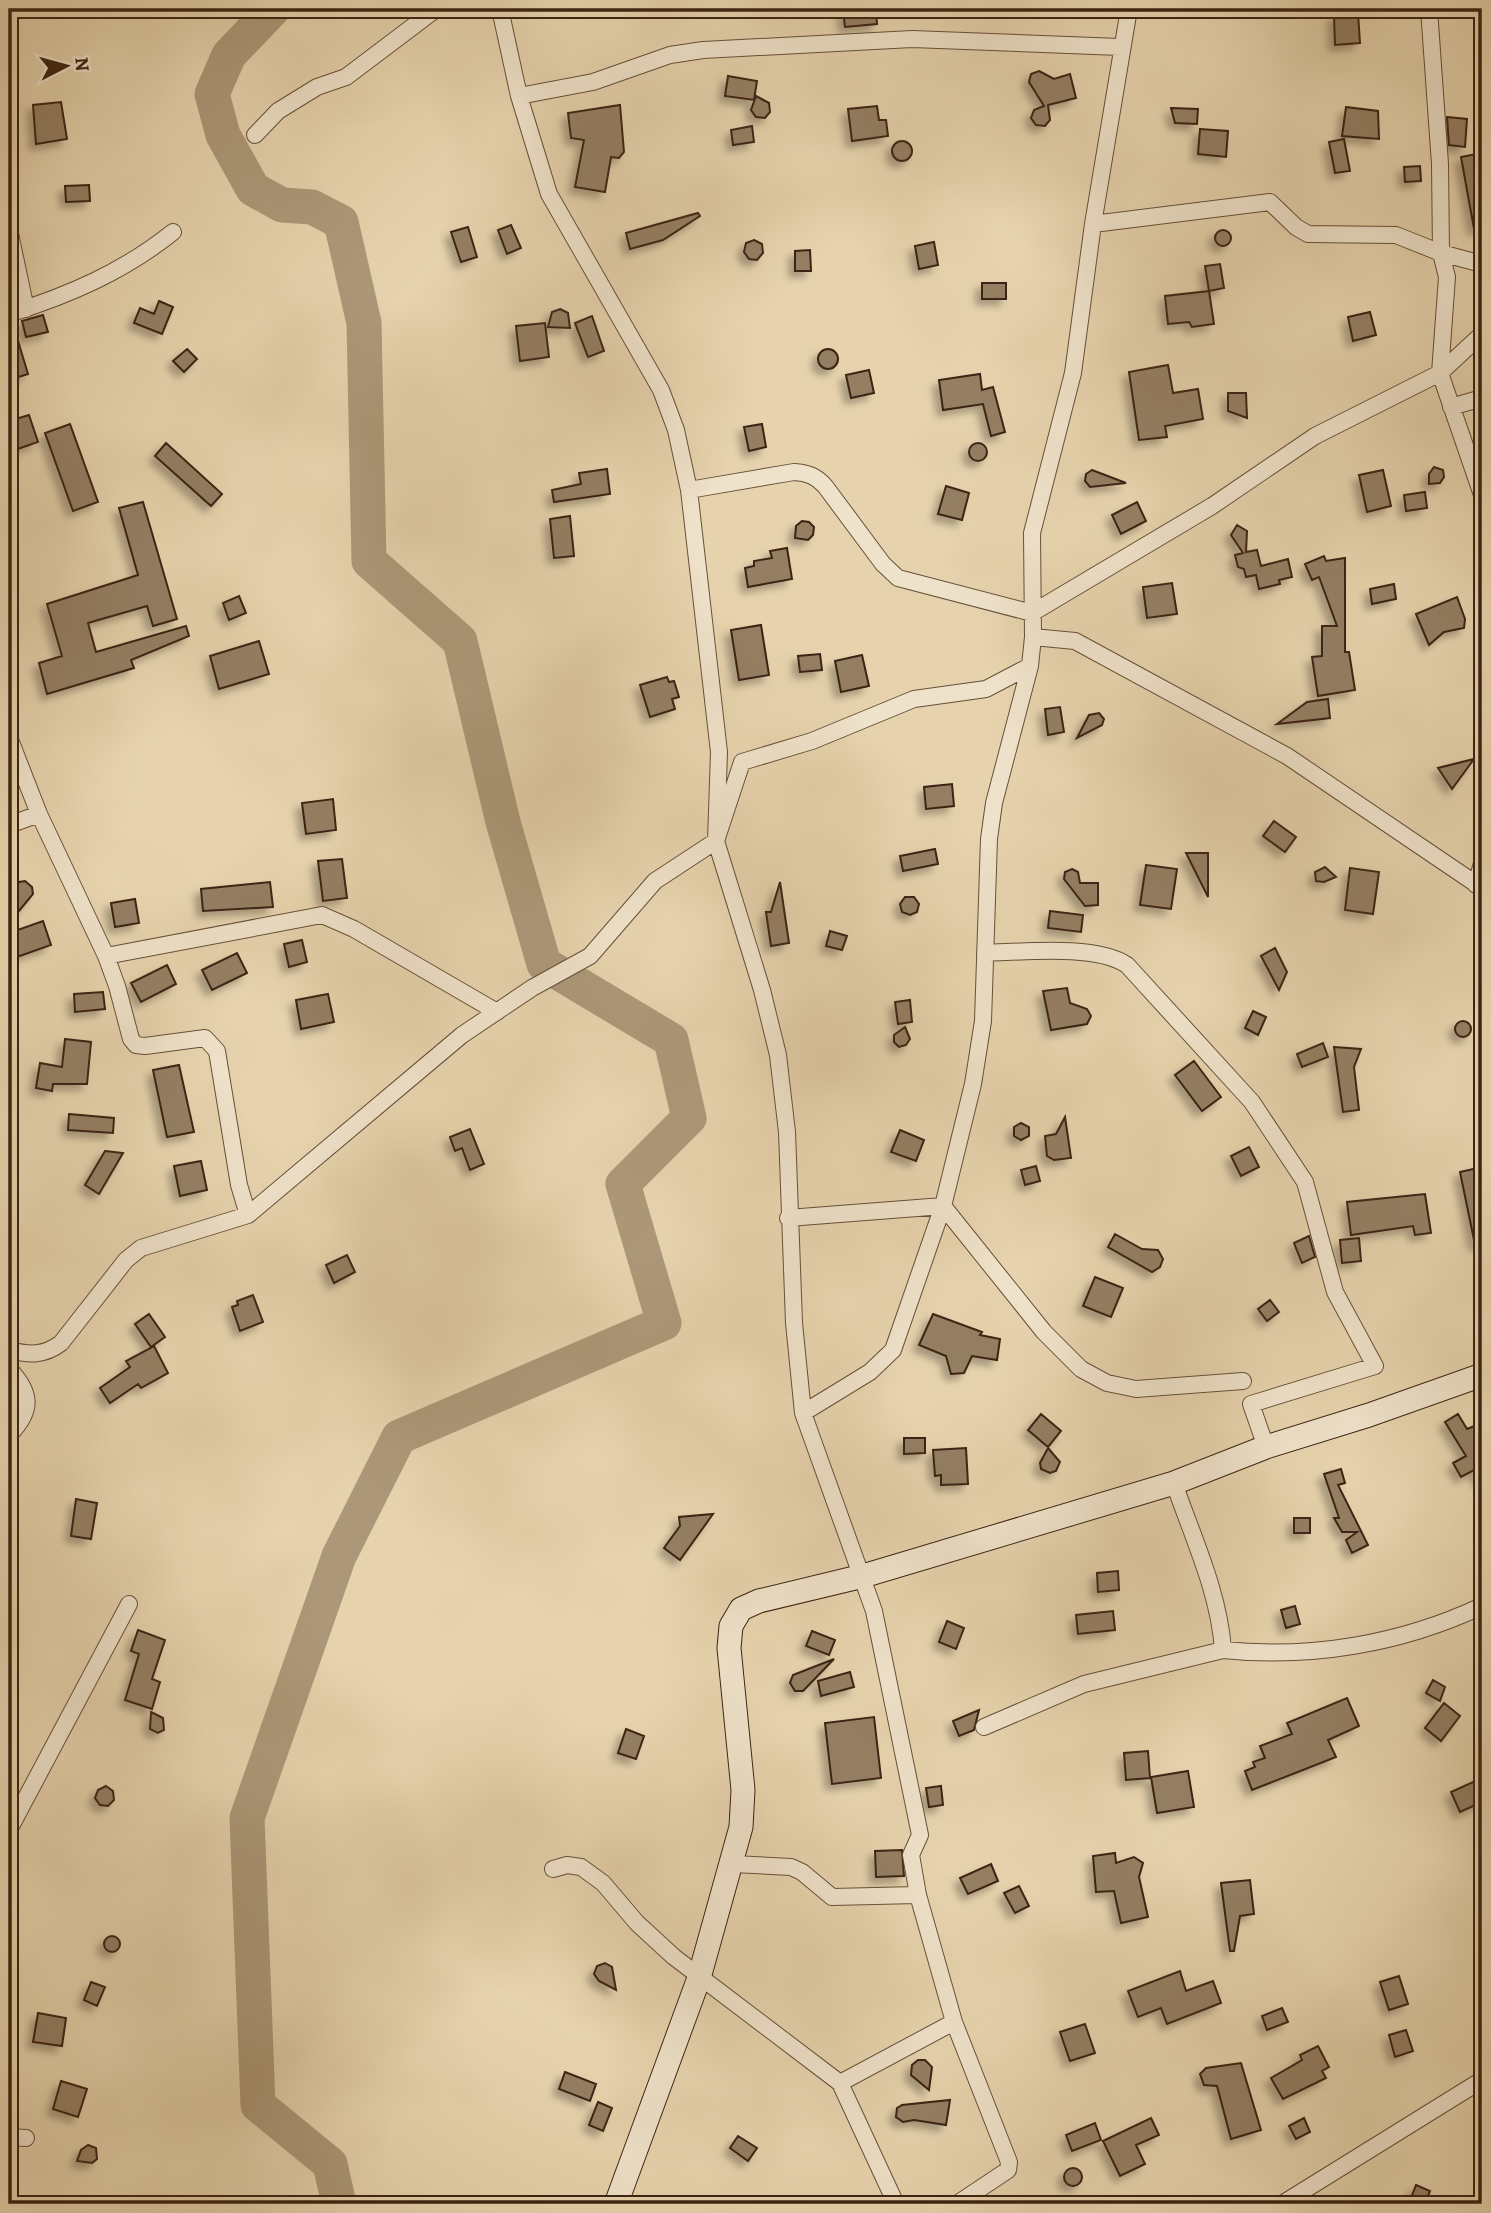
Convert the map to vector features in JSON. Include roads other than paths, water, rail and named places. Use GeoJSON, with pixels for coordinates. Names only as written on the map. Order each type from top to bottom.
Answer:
{"type":"FeatureCollection","features":[{"type":"Feature","properties":{"kind":"street"},"geometry":{"type":"LineString","coordinates":[[255,135],[278,111],[317,87],[346,77],[436,9]]}},
{"type":"Feature","properties":{"kind":"street"},"geometry":{"type":"LineString","coordinates":[[499,9],[519,96],[549,194],[661,390],[676,430],[689,490],[719,752],[716,841],[762,990],[778,1055],[787,1132],[788,1217],[803,1413],[874,1611],[920,1835],[911,1855],[918,1895],[954,2022],[1009,2162],[1008,2170],[957,2204]]}},
{"type":"Feature","properties":{"kind":"street"},"geometry":{"type":"LineString","coordinates":[[803,1413],[870,1372],[893,1350],[943,1206],[973,1084],[983,1020],[989,839],[994,803],[1030,666],[1033,637],[1032,533],[1073,373],[1093,224],[1129,9]]}},
{"type":"Feature","properties":{"kind":"street"},"geometry":{"type":"LineString","coordinates":[[1429,9],[1440,164],[1441,253],[1447,277],[1440,373],[1482,495]]}},
{"type":"Feature","properties":{"kind":"street"},"geometry":{"type":"LineString","coordinates":[[519,96],[593,82],[670,55],[702,50],[912,39],[1121,47]]}},
{"type":"Feature","properties":{"kind":"street"},"geometry":{"type":"LineString","coordinates":[[1093,224],[1270,202],[1296,227],[1308,234],[1396,235],[1441,253],[1482,264]]}},
{"type":"Feature","properties":{"kind":"street"},"geometry":{"type":"LineString","coordinates":[[9,229],[26,309]]}},
{"type":"Feature","properties":{"kind":"street"},"geometry":{"type":"LineString","coordinates":[[9,314],[100,280],[132,262],[173,232]]}},
{"type":"Feature","properties":{"kind":"street"},"geometry":{"type":"LineString","coordinates":[[689,490],[794,472],[817,477],[883,564],[898,578],[1032,613],[1212,506],[1315,436],[1440,373],[1482,334]]}},
{"type":"Feature","properties":{"kind":"street"},"geometry":{"type":"LineString","coordinates":[[1451,407],[1482,398]]}},
{"type":"Feature","properties":{"kind":"street"},"geometry":{"type":"LineString","coordinates":[[1033,637],[1057,637],[1088,647],[1287,756],[1479,886],[1482,863]]}},
{"type":"Feature","properties":{"kind":"street"},"geometry":{"type":"LineString","coordinates":[[9,1350],[44,1354],[51,1350],[61,1343],[126,1260],[141,1248],[248,1215],[462,1035],[532,988],[590,956],[655,881],[716,841],[742,762],[811,741],[914,699],[986,689],[1030,666]]}},
{"type":"Feature","properties":{"kind":"street"},"geometry":{"type":"LineString","coordinates":[[9,737],[39,814],[106,956],[131,1039],[136,1045],[205,1038],[217,1051],[234,1160],[248,1215]]}},
{"type":"Feature","properties":{"kind":"street"},"geometry":{"type":"LineString","coordinates":[[9,825],[39,814]]}},
{"type":"Feature","properties":{"kind":"street"},"geometry":{"type":"LineString","coordinates":[[106,956],[322,915],[364,935],[497,1012]]}},
{"type":"Feature","properties":{"kind":"street"},"geometry":{"type":"LineString","coordinates":[[985,953],[1056,952],[1112,957],[1127,965],[1252,1102],[1305,1182],[1335,1292],[1375,1366],[1251,1404],[1266,1447]]}},
{"type":"Feature","properties":{"kind":"street"},"geometry":{"type":"LineString","coordinates":[[788,1217],[943,1206]]}},
{"type":"Feature","properties":{"kind":"street"},"geometry":{"type":"LineString","coordinates":[[943,1206],[1045,1332],[1081,1369],[1107,1383],[1136,1389],[1243,1381]]}},
{"type":"Feature","properties":{"kind":"street"},"geometry":{"type":"LineString","coordinates":[[9,1369],[26,1392],[28,1409],[20,1424],[9,1434]]}},
{"type":"Feature","properties":{"kind":"street"},"geometry":{"type":"LineString","coordinates":[[615,2204],[699,1978],[733,1864],[741,1827],[743,1790],[729,1648],[731,1626],[741,1609],[759,1601],[863,1576],[1174,1483],[1266,1447],[1369,1415],[1482,1375]]}},
{"type":"Feature","properties":{"kind":"street"},"geometry":{"type":"LineString","coordinates":[[1174,1483],[1213,1592],[1221,1622],[1223,1650]]}},
{"type":"Feature","properties":{"kind":"street"},"geometry":{"type":"LineString","coordinates":[[9,1830],[129,1604]]}},
{"type":"Feature","properties":{"kind":"street"},"geometry":{"type":"LineString","coordinates":[[984,1727],[1084,1684],[1223,1650],[1269,1655],[1314,1653],[1391,1638],[1482,1606]]}},
{"type":"Feature","properties":{"kind":"street"},"geometry":{"type":"LineString","coordinates":[[733,1864],[791,1867],[802,1872],[832,1897],[918,1895]]}},
{"type":"Feature","properties":{"kind":"street"},"geometry":{"type":"LineString","coordinates":[[553,1869],[567,1865],[581,1867],[603,1883],[637,1923],[699,1978],[840,2083],[896,2204]]}},
{"type":"Feature","properties":{"kind":"street"},"geometry":{"type":"LineString","coordinates":[[840,2083],[954,2022]]}},
{"type":"Feature","properties":{"kind":"street"},"geometry":{"type":"LineString","coordinates":[[1282,2204],[1482,2080]]}},
{"type":"Feature","properties":{"kind":"street"},"geometry":{"type":"LineString","coordinates":[[9,2137],[26,2138]]}},
{"type":"Feature","properties":{"kind":"waterway"},"geometry":{"type":"LineString","coordinates":[[273,9],[229,55],[212,94],[223,135],[253,189],[282,205],[312,207],[341,222],[364,323],[369,561],[460,641],[503,822],[544,964],[671,1040],[689,1118],[623,1184],[664,1323],[399,1437],[339,1556],[247,1818],[258,2105],[330,2164],[339,2204]]}}]}
